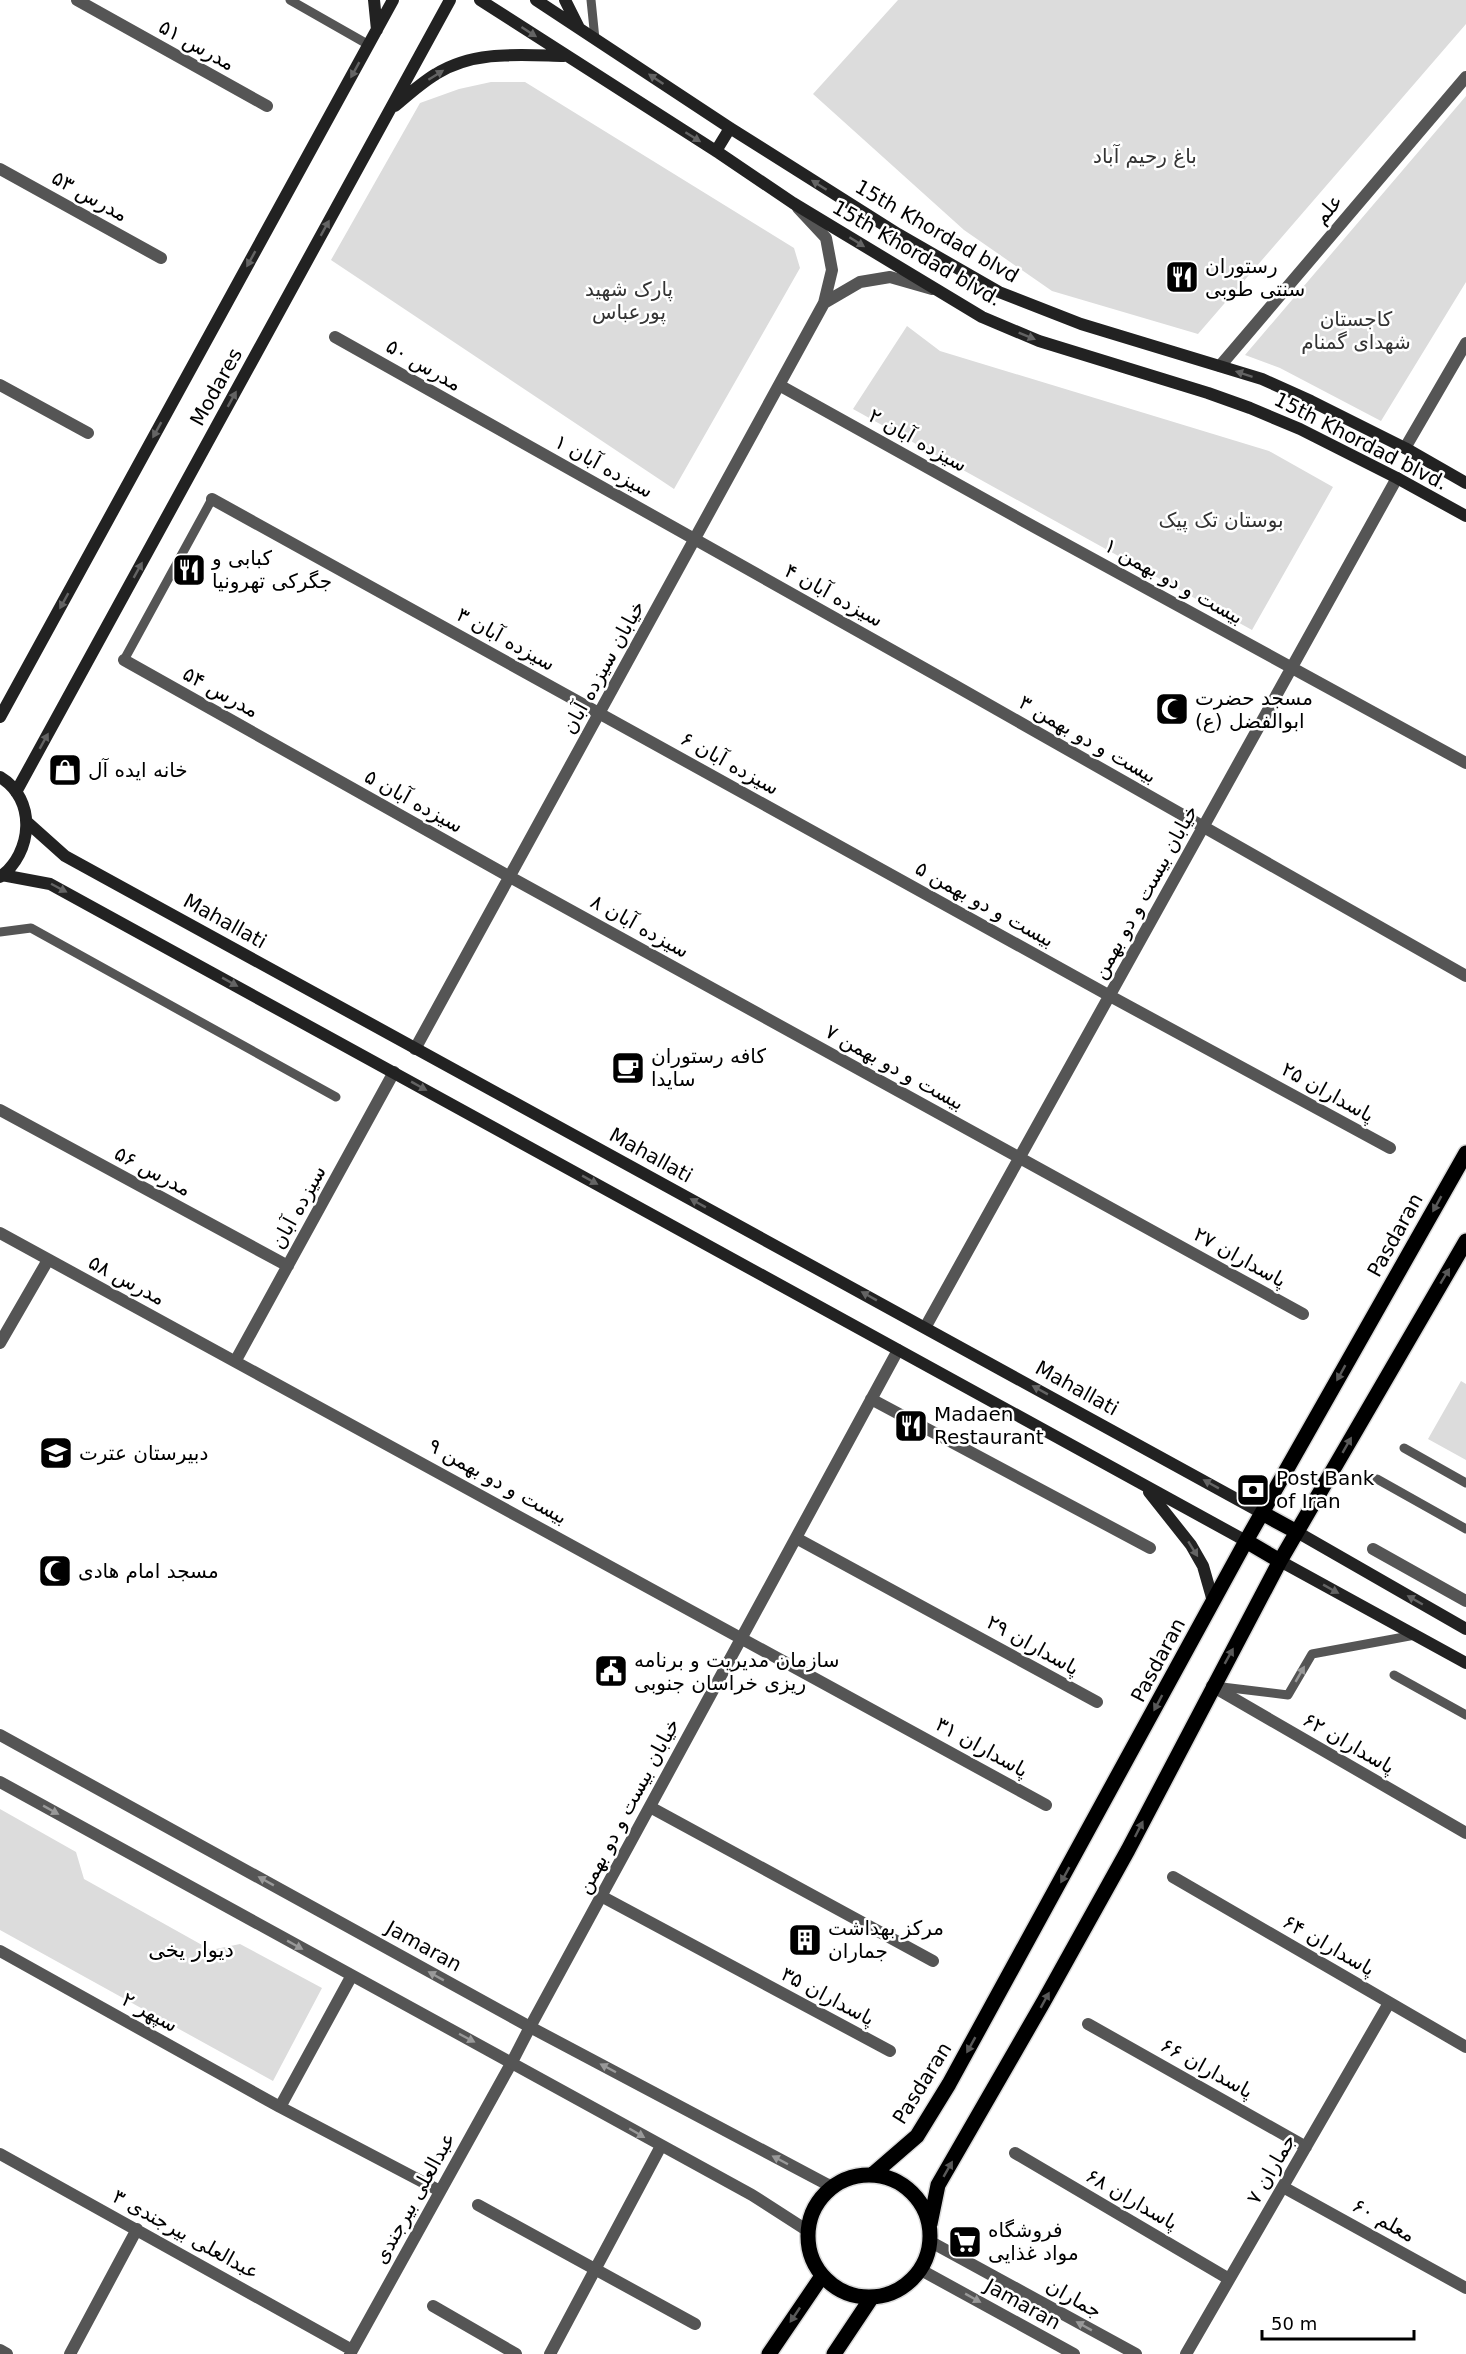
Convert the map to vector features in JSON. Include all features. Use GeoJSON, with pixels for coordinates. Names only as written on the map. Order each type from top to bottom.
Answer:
{"type":"FeatureCollection","features":[{"type":"Feature","properties":{"kind":"main road"},"geometry":{"type":"LineString","coordinates":[[374,0],[377,30]]}},
{"type":"Feature","properties":{"kind":"main road","name":"Modares"},"geometry":{"type":"LineString","coordinates":[[0,717],[393,0]]}},
{"type":"Feature","properties":{"kind":"main road","name":"Modares"},"geometry":{"type":"LineString","coordinates":[[16,792],[450,0]]}},
{"type":"Feature","properties":{"kind":"main road","name":"15th Khordad blvd."},"geometry":{"type":"LineString","coordinates":[[480,0],[793,203],[982,317],[1039,340],[1251,408],[1300,429],[1397,477],[1466,516]]}},
{"type":"Feature","properties":{"kind":"main road"},"geometry":{"type":"LineString","coordinates":[[536,0],[580,29]]}},
{"type":"Feature","properties":{"kind":"main road"},"geometry":{"type":"LineString","coordinates":[[565,0],[580,29]]}},
{"type":"Feature","properties":{"kind":"main road","name":"15th Khordad blvd"},"geometry":{"type":"LineString","coordinates":[[580,29],[730,128],[898,234],[999,292],[1081,324],[1262,379],[1405,448],[1466,483]]}},
{"type":"Feature","properties":{"kind":"main road"},"geometry":{"type":"LineString","coordinates":[[389,110],[436,74],[468,60],[509,55],[566,56]]}},
{"type":"Feature","properties":{"kind":"main road"},"geometry":{"type":"LineString","coordinates":[[716,151],[730,128]]}},
{"type":"Feature","properties":{"kind":"main road"},"geometry":{"type":"LineString","coordinates":[[0,777],[16,792],[24,806],[27,822],[26,839],[22,851],[15,863],[1,876]]}},
{"type":"Feature","properties":{"kind":"main road","name":"Mahallati"},"geometry":{"type":"LineString","coordinates":[[27,822],[65,856],[926,1326],[1262,1513]]}},
{"type":"Feature","properties":{"kind":"main road"},"geometry":{"type":"LineString","coordinates":[[1,876],[50,884],[1466,1663]]}},
{"type":"Feature","properties":{"kind":"main road","name":"Pasdaran"},"geometry":{"type":"LineString","coordinates":[[872,2175],[917,2136],[949,2084],[1246,1541],[1466,1153]]}},
{"type":"Feature","properties":{"kind":"main road"},"geometry":{"type":"LineString","coordinates":[[930,2224],[923,2206],[910,2190],[892,2179],[872,2175],[851,2178],[832,2187],[820,2199],[811,2214],[808,2247],[813,2262],[822,2276],[848,2294],[872,2297],[896,2292],[910,2283],[921,2270],[928,2257],[931,2242],[930,2224],[938,2186],[1128,1850],[1212,1686],[1280,1561],[1466,1241]]}},
{"type":"Feature","properties":{"kind":"main road"},"geometry":{"type":"LineString","coordinates":[[1145,1486],[1191,1545],[1203,1566],[1213,1601]]}},
{"type":"Feature","properties":{"kind":"main road"},"geometry":{"type":"LineString","coordinates":[[1262,1513],[1466,1629]]}},
{"type":"Feature","properties":{"kind":"main road"},"geometry":{"type":"LineString","coordinates":[[769,2354],[822,2276]]}},
{"type":"Feature","properties":{"kind":"main road"},"geometry":{"type":"LineString","coordinates":[[834,2354],[872,2297]]}},
{"type":"Feature","properties":{"kind":"street","name":"مدرس ۵۱"},"geometry":{"type":"LineString","coordinates":[[76,0],[267,106]]}},
{"type":"Feature","properties":{"kind":"street","name":"علم"},"geometry":{"type":"LineString","coordinates":[[1220,366],[1466,77]]}},
{"type":"Feature","properties":{"kind":"street","name":"مدرس ۵۳"},"geometry":{"type":"LineString","coordinates":[[0,169],[161,258]]}},
{"type":"Feature","properties":{"kind":"street","name":"خیابان سیزده آبان"},"geometry":{"type":"LineString","coordinates":[[415,1049],[824,303],[832,270],[826,238],[793,203]]}},
{"type":"Feature","properties":{"kind":"street"},"geometry":{"type":"LineString","coordinates":[[824,303],[860,282],[890,277],[933,289]]}},
{"type":"Feature","properties":{"kind":"street","name":"مدرس ۵۰"},"geometry":{"type":"LineString","coordinates":[[335,338],[493,427]]}},
{"type":"Feature","properties":{"kind":"street"},"geometry":{"type":"LineString","coordinates":[[1405,448],[1466,343]]}},
{"type":"Feature","properties":{"kind":"street"},"geometry":{"type":"LineString","coordinates":[[0,385],[88,433]]}},
{"type":"Feature","properties":{"kind":"street","name":"سیزده آبان ۲"},"geometry":{"type":"LineString","coordinates":[[779,385],[1038,530]]}},
{"type":"Feature","properties":{"kind":"street","name":"سیزده آبان ۱"},"geometry":{"type":"LineString","coordinates":[[493,427],[695,539]]}},
{"type":"Feature","properties":{"kind":"street","name":"خیابان بیست و دو بهمن"},"geometry":{"type":"LineString","coordinates":[[926,1326],[1397,477]]}},
{"type":"Feature","properties":{"kind":"street","name":"سیزده آبان ۳"},"geometry":{"type":"LineString","coordinates":[[212,498],[600,713]]}},
{"type":"Feature","properties":{"kind":"street","name":"بیست و دو بهمن ۱"},"geometry":{"type":"LineString","coordinates":[[1038,530],[1466,763]]}},
{"type":"Feature","properties":{"kind":"street","name":"سیزده آبان ۴"},"geometry":{"type":"LineString","coordinates":[[695,539],[954,685]]}},
{"type":"Feature","properties":{"kind":"street","name":"مدرس ۵۴"},"geometry":{"type":"LineString","coordinates":[[124,660],[300,759]]}},
{"type":"Feature","properties":{"kind":"street","name":"بیست و دو بهمن ۳"},"geometry":{"type":"LineString","coordinates":[[954,685],[1466,976]]}},
{"type":"Feature","properties":{"kind":"street","name":"سیزده آبان ۶"},"geometry":{"type":"LineString","coordinates":[[600,713],[842,847]]}},
{"type":"Feature","properties":{"kind":"street","name":"سیزده آبان ۵"},"geometry":{"type":"LineString","coordinates":[[300,759],[510,877]]}},
{"type":"Feature","properties":{"kind":"street","name":"بیست و دو بهمن ۵"},"geometry":{"type":"LineString","coordinates":[[842,847],[1247,1070]]}},
{"type":"Feature","properties":{"kind":"street","name":"سیزده آبان ۸"},"geometry":{"type":"LineString","coordinates":[[510,877],[752,1011]]}},
{"type":"Feature","properties":{"kind":"street","name":"بیست و دو بهمن ۷"},"geometry":{"type":"LineString","coordinates":[[752,1011],[1159,1235]]}},
{"type":"Feature","properties":{"kind":"street","name":"پاسداران ۲۵"},"geometry":{"type":"LineString","coordinates":[[1247,1070],[1390,1148]]}},
{"type":"Feature","properties":{"kind":"street","name":"سیزده آبان"},"geometry":{"type":"LineString","coordinates":[[236,1360],[394,1072]]}},
{"type":"Feature","properties":{"kind":"street","name":"مدرس ۵۶"},"geometry":{"type":"LineString","coordinates":[[0,1110],[288,1266]]}},
{"type":"Feature","properties":{"kind":"street","name":"مدرس ۵۸"},"geometry":{"type":"LineString","coordinates":[[0,1233],[236,1360]]}},
{"type":"Feature","properties":{"kind":"street","name":"پاسداران ۲۷"},"geometry":{"type":"LineString","coordinates":[[1159,1235],[1303,1314]]}},
{"type":"Feature","properties":{"kind":"street"},"geometry":{"type":"LineString","coordinates":[[0,1342],[48,1260]]}},
{"type":"Feature","properties":{"kind":"street","name":"خیابان بیست و دو بهمن"},"geometry":{"type":"LineString","coordinates":[[512,2062],[898,1350]]}},
{"type":"Feature","properties":{"kind":"street","name":"بیست و دو بهمن ۹"},"geometry":{"type":"LineString","coordinates":[[236,1360],[898,1723]]}},
{"type":"Feature","properties":{"kind":"street"},"geometry":{"type":"LineString","coordinates":[[871,1399],[1150,1548]]}},
{"type":"Feature","properties":{"kind":"street","name":"پاسداران ۲۹"},"geometry":{"type":"LineString","coordinates":[[796,1538],[1096,1702]]}},
{"type":"Feature","properties":{"kind":"street"},"geometry":{"type":"LineString","coordinates":[[1372,1549],[1466,1601]]}},
{"type":"Feature","properties":{"kind":"street","name":"پاسداران ۶۲"},"geometry":{"type":"LineString","coordinates":[[1212,1686],[1466,1833]]}},
{"type":"Feature","properties":{"kind":"street","name":"پاسداران ۳۱"},"geometry":{"type":"LineString","coordinates":[[898,1723],[1046,1805]]}},
{"type":"Feature","properties":{"kind":"street","name":"Jamaran"},"geometry":{"type":"LineString","coordinates":[[0,1735],[530,2027],[832,2187]]}},
{"type":"Feature","properties":{"kind":"street"},"geometry":{"type":"LineString","coordinates":[[0,1782],[351,1977],[512,2062],[752,2195],[808,2231]]}},
{"type":"Feature","properties":{"kind":"street"},"geometry":{"type":"LineString","coordinates":[[650,1807],[933,1961]]}},
{"type":"Feature","properties":{"kind":"street","name":"پاسداران ۶۴"},"geometry":{"type":"LineString","coordinates":[[1173,1876],[1466,2047]]}},
{"type":"Feature","properties":{"kind":"street","name":"پاسداران ۳۵"},"geometry":{"type":"LineString","coordinates":[[601,1896],[890,2051]]}},
{"type":"Feature","properties":{"kind":"street","name":"سپهر ۲"},"geometry":{"type":"LineString","coordinates":[[0,1951],[280,2107],[440,2192]]}},
{"type":"Feature","properties":{"kind":"street"},"geometry":{"type":"LineString","coordinates":[[280,2107],[351,1977]]}},
{"type":"Feature","properties":{"kind":"street","name":"جماران ۷"},"geometry":{"type":"LineString","coordinates":[[1186,2354],[1389,2003]]}},
{"type":"Feature","properties":{"kind":"street","name":"پاسداران ۶۶"},"geometry":{"type":"LineString","coordinates":[[1088,2024],[1306,2147]]}},
{"type":"Feature","properties":{"kind":"street","name":"عبدالعلی بیرجندی"},"geometry":{"type":"LineString","coordinates":[[351,2352],[512,2062]]}},
{"type":"Feature","properties":{"kind":"street"},"geometry":{"type":"LineString","coordinates":[[550,2354],[661,2146]]}},
{"type":"Feature","properties":{"kind":"street","name":"پاسداران ۶۸"},"geometry":{"type":"LineString","coordinates":[[1015,2153],[1229,2279]]}},
{"type":"Feature","properties":{"kind":"street","name":"عبدالعلی بیرجندی ۳"},"geometry":{"type":"LineString","coordinates":[[0,2154],[137,2229],[351,2352]]}},
{"type":"Feature","properties":{"kind":"street","name":"معلم ۶۰"},"geometry":{"type":"LineString","coordinates":[[1283,2187],[1466,2288]]}},
{"type":"Feature","properties":{"kind":"street"},"geometry":{"type":"LineString","coordinates":[[478,2205],[695,2324]]}},
{"type":"Feature","properties":{"kind":"street"},"geometry":{"type":"LineString","coordinates":[[70,2354],[137,2229]]}},
{"type":"Feature","properties":{"kind":"street","name":"جماران"},"geometry":{"type":"LineString","coordinates":[[931,2242],[1136,2354]]}},
{"type":"Feature","properties":{"kind":"street","name":"Jamaran"},"geometry":{"type":"LineString","coordinates":[[921,2270],[1074,2354]]}},
{"type":"Feature","properties":{"kind":"street"},"geometry":{"type":"LineString","coordinates":[[433,2306],[516,2354]]}},
{"type":"Feature","properties":{"kind":"street"},"geometry":{"type":"LineString","coordinates":[[0,2350],[7,2354]]}},
{"type":"Feature","properties":{"kind":"lane"},"geometry":{"type":"LineString","coordinates":[[290,0],[369,45]]}},
{"type":"Feature","properties":{"kind":"lane"},"geometry":{"type":"LineString","coordinates":[[591,0],[595,39]]}},
{"type":"Feature","properties":{"kind":"lane"},"geometry":{"type":"LineString","coordinates":[[124,660],[212,498]]}},
{"type":"Feature","properties":{"kind":"lane"},"geometry":{"type":"LineString","coordinates":[[0,932],[31,928],[336,1097]]}},
{"type":"Feature","properties":{"kind":"lane"},"geometry":{"type":"LineString","coordinates":[[1404,1448],[1466,1483]]}},
{"type":"Feature","properties":{"kind":"lane"},"geometry":{"type":"LineString","coordinates":[[1377,1479],[1466,1529]]}},
{"type":"Feature","properties":{"kind":"lane"},"geometry":{"type":"LineString","coordinates":[[1212,1686],[1288,1695],[1312,1654],[1416,1635]]}},
{"type":"Feature","properties":{"kind":"lane"},"geometry":{"type":"LineString","coordinates":[[1394,1675],[1466,1715]]}},
{"type":"Feature","properties":{"kind":"green space","name":"باغ رحیم آباد"},"geometry":{"type":"Polygon","coordinates":[[[898,0],[1466,0],[1466,24],[1198,334],[1052,291],[964,230],[813,94],[898,0]]]}},
{"type":"Feature","properties":{"kind":"green space","name":"پارک شهید پورعباس"},"geometry":{"type":"Polygon","coordinates":[[[491,82],[525,82],[794,248],[800,268],[674,489],[331,260],[420,103],[459,89],[491,82]]]}},
{"type":"Feature","properties":{"kind":"green space","name":"کاجستان شهدای گمنام"},"geometry":{"type":"Polygon","coordinates":[[[1466,96],[1466,282],[1381,421],[1280,368],[1245,355],[1466,96]]]}},
{"type":"Feature","properties":{"kind":"green space","name":"بوستان تک پیک"},"geometry":{"type":"Polygon","coordinates":[[[907,326],[940,351],[1269,451],[1333,487],[1252,630],[853,409],[907,326]]]}},
{"type":"Feature","properties":{"kind":"green space"},"geometry":{"type":"Polygon","coordinates":[[[1461,1381],[1466,1384],[1466,1460],[1428,1439],[1461,1381]]]}},
{"type":"Feature","properties":{"kind":"green space"},"geometry":{"type":"Polygon","coordinates":[[[0,1809],[76,1852],[84,1879],[211,1950],[240,1944],[322,1988],[273,2081],[0,1930],[0,1809]]]}},
{"type":"Feature","properties":{"kind":"place","name":"رستوران سنتی طوبی"},"geometry":{"type":"Point","coordinates":[1182,277]}},
{"type":"Feature","properties":{"kind":"place","name":"کبابی و جگرکی تهرونیا"},"geometry":{"type":"Point","coordinates":[189,570]}},
{"type":"Feature","properties":{"kind":"place","name":"مسجد حضرت ابوالفضل (ع)"},"geometry":{"type":"Point","coordinates":[1172,709]}},
{"type":"Feature","properties":{"kind":"place","name":"خانه ایده آل"},"geometry":{"type":"Point","coordinates":[65,770]}},
{"type":"Feature","properties":{"kind":"place","name":"کافه رستوران سایدا"},"geometry":{"type":"Point","coordinates":[628,1068]}},
{"type":"Feature","properties":{"kind":"place","name":"Madaen Restaurant"},"geometry":{"type":"Point","coordinates":[911,1426]}},
{"type":"Feature","properties":{"kind":"place","name":"دبیرستان عترت"},"geometry":{"type":"Point","coordinates":[56,1453]}},
{"type":"Feature","properties":{"kind":"place","name":"Post Bank of Iran"},"geometry":{"type":"Point","coordinates":[1253,1490]}},
{"type":"Feature","properties":{"kind":"place","name":"مسجد امام هادی"},"geometry":{"type":"Point","coordinates":[55,1571]}},
{"type":"Feature","properties":{"kind":"place","name":"سازمان مدیریت و برنامه ریزی خراسان جنوبی"},"geometry":{"type":"Point","coordinates":[611,1671]}},
{"type":"Feature","properties":{"kind":"place","name":"مرکز بهداشت جماران"},"geometry":{"type":"Point","coordinates":[805,1940]}},
{"type":"Feature","properties":{"kind":"place","name":"فروشگاه مواد غذایی"},"geometry":{"type":"Point","coordinates":[965,2242]}},
{"type":"Feature","properties":{"kind":"district","name":"دیوار یخی"},"geometry":{"type":"Point","coordinates":[191,1950]}}]}
